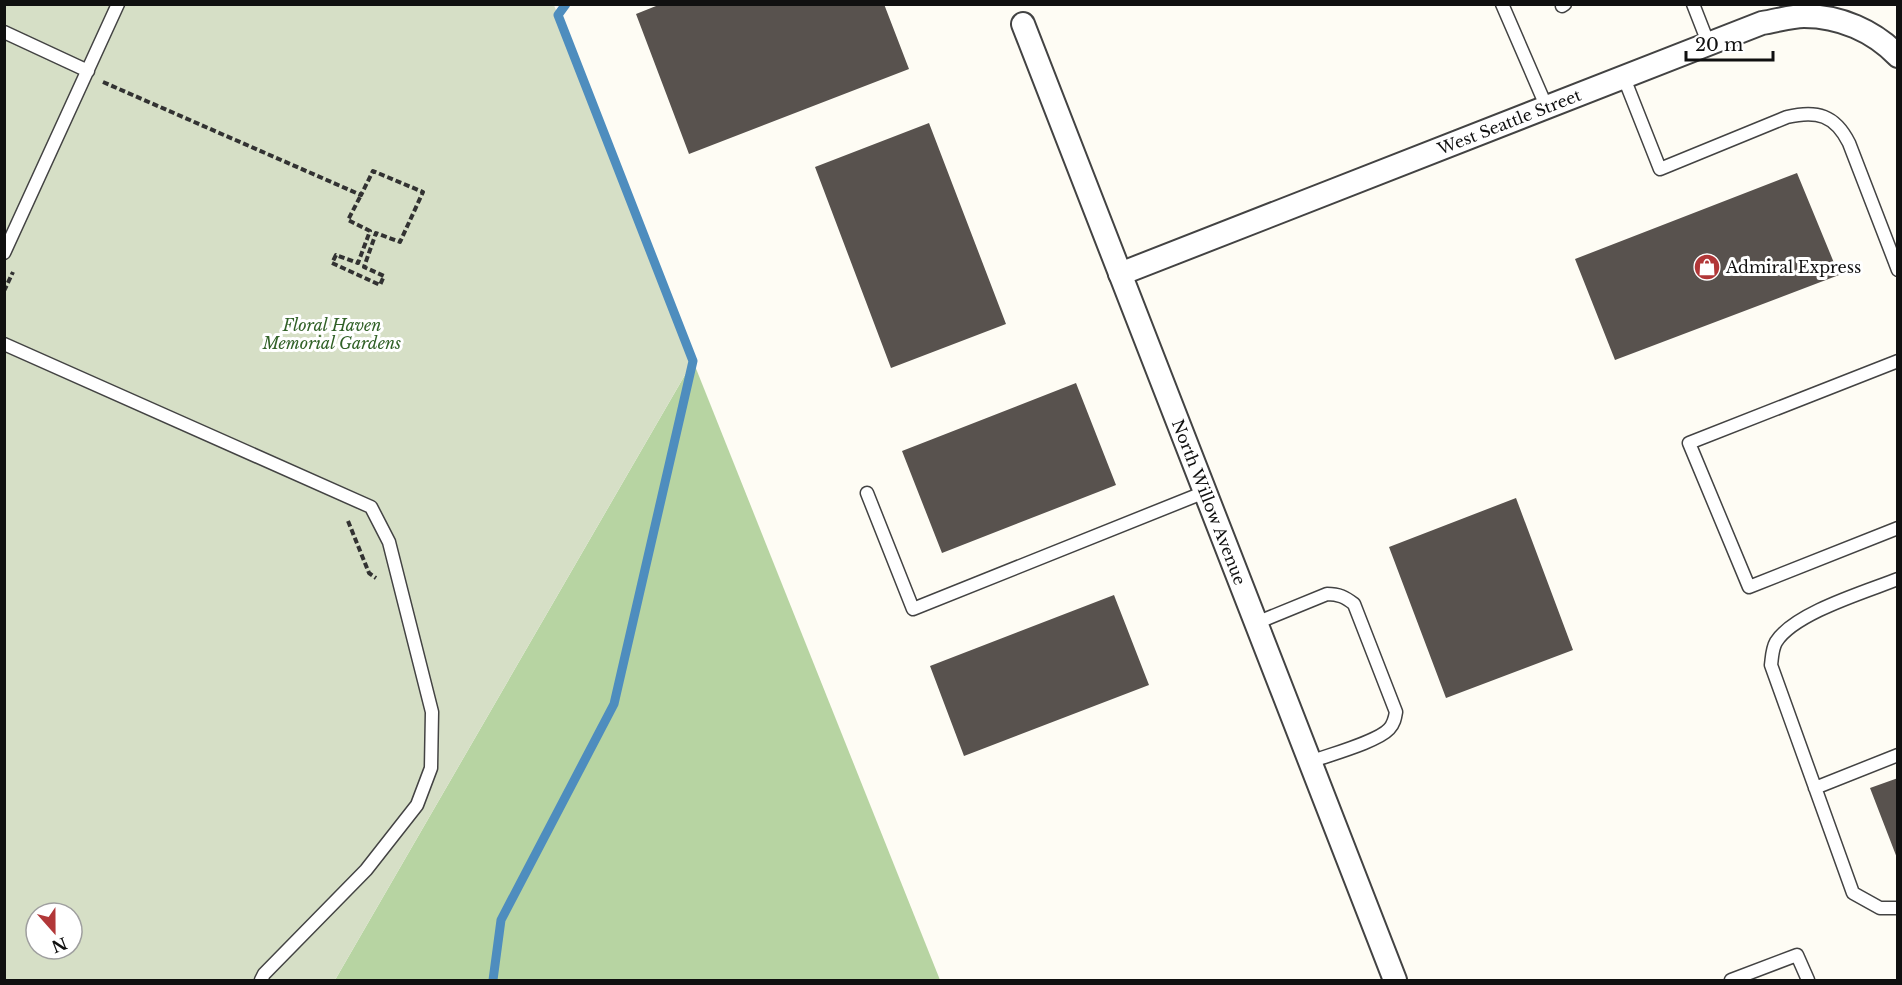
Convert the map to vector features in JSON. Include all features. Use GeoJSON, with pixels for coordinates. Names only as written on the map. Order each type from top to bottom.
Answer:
{"type":"FeatureCollection","features":[{"type":"Feature","properties":{"kind":"street","name":"West Seattle Street"},"geometry":{"type":"LineString","coordinates":[[1120,274],[1762,23],[1804,16],[1835,20],[1863,29],[1898,56]]}},
{"type":"Feature","properties":{"kind":"street","name":"North Willow Avenue"},"geometry":{"type":"LineString","coordinates":[[1023,24],[1395,981]]}},
{"type":"Feature","properties":{"kind":"lane"},"geometry":{"type":"LineString","coordinates":[[4,253],[118,4]]}},
{"type":"Feature","properties":{"kind":"lane"},"geometry":{"type":"LineString","coordinates":[[1502,4],[1547,108]]}},
{"type":"Feature","properties":{"kind":"lane"},"geometry":{"type":"LineString","coordinates":[[1693,4],[1709,45]]}},
{"type":"Feature","properties":{"kind":"lane"},"geometry":{"type":"LineString","coordinates":[[4,32],[88,70]]}},
{"type":"Feature","properties":{"kind":"lane"},"geometry":{"type":"LineString","coordinates":[[1624,78],[1660,169],[1787,117],[1804,113],[1829,118],[1841,128],[1849,143],[1898,270]]}},
{"type":"Feature","properties":{"kind":"lane"},"geometry":{"type":"LineString","coordinates":[[4,344],[371,507],[388,542],[432,712],[431,768],[417,806],[366,870],[264,974],[261,981]]}},
{"type":"Feature","properties":{"kind":"lane"},"geometry":{"type":"LineString","coordinates":[[1898,361],[1689,443],[1749,586],[1898,528]]}},
{"type":"Feature","properties":{"kind":"lane"},"geometry":{"type":"LineString","coordinates":[[867,493],[913,609],[1205,492]]}},
{"type":"Feature","properties":{"kind":"lane"},"geometry":{"type":"LineString","coordinates":[[1898,579],[1803,618],[1785,630],[1774,645],[1771,665],[1853,893],[1880,908],[1898,908]]}},
{"type":"Feature","properties":{"kind":"lane"},"geometry":{"type":"LineString","coordinates":[[1256,623],[1327,594],[1337,594],[1354,604],[1367,636],[1396,712],[1395,720],[1389,729],[1378,737],[1310,762]]}},
{"type":"Feature","properties":{"kind":"lane"},"geometry":{"type":"LineString","coordinates":[[1815,788],[1898,755]]}},
{"type":"Feature","properties":{"kind":"lane"},"geometry":{"type":"LineString","coordinates":[[1731,981],[1797,955],[1808,981]]}},
{"type":"Feature","properties":{"kind":"path"},"geometry":{"type":"LineString","coordinates":[[100,80],[361,195]]}},
{"type":"Feature","properties":{"kind":"path"},"geometry":{"type":"LineString","coordinates":[[373,171],[423,192],[400,242],[376,233],[364,267],[384,276],[380,285],[332,263],[336,255],[358,263],[370,231],[348,220],[361,195],[373,171]]}},
{"type":"Feature","properties":{"kind":"path"},"geometry":{"type":"LineString","coordinates":[[347,518],[369,573],[377,579]]}},
{"type":"Feature","properties":{"kind":"green space","name":"Floral Haven Memorial Gardens"},"geometry":{"type":"Polygon","coordinates":[[[5,5],[554,5],[693,361],[335,980],[5,980],[5,5]]]}},
{"type":"Feature","properties":{"kind":"green space"},"geometry":{"type":"Polygon","coordinates":[[[693,361],[940,980],[335,980],[693,361]]]}},
{"type":"Feature","properties":{"kind":"building"},"geometry":{"type":"Polygon","coordinates":[[[661,4],[884,4],[909,69],[689,154],[636,14],[661,4]]]}},
{"type":"Feature","properties":{"kind":"building"},"geometry":{"type":"Polygon","coordinates":[[[929,123],[1006,324],[891,368],[815,167],[929,123]]]}},
{"type":"Feature","properties":{"kind":"building","name":"Admiral Express"},"geometry":{"type":"Polygon","coordinates":[[[1797,173],[1839,275],[1615,360],[1575,259],[1797,173]]]}},
{"type":"Feature","properties":{"kind":"building"},"geometry":{"type":"Polygon","coordinates":[[[1076,383],[1116,485],[942,553],[902,451],[1076,383]]]}},
{"type":"Feature","properties":{"kind":"building"},"geometry":{"type":"Polygon","coordinates":[[[1516,498],[1573,650],[1446,698],[1389,547],[1516,498]]]}},
{"type":"Feature","properties":{"kind":"building"},"geometry":{"type":"Polygon","coordinates":[[[1114,595],[1149,685],[964,756],[930,666],[1114,595]]]}},
{"type":"Feature","properties":{"kind":"building"},"geometry":{"type":"Polygon","coordinates":[[[1898,778],[1898,858],[1897,858],[1870,788],[1898,778]]]}},
{"type":"Feature","properties":{"kind":"waterway"},"geometry":{"type":"LineString","coordinates":[[493,980],[501,920],[614,704],[693,361],[558,15],[566,4]]}},
{"type":"Feature","properties":{"kind":"place","name":"Admiral Express"},"geometry":{"type":"Point","coordinates":[1707,267]}}]}
